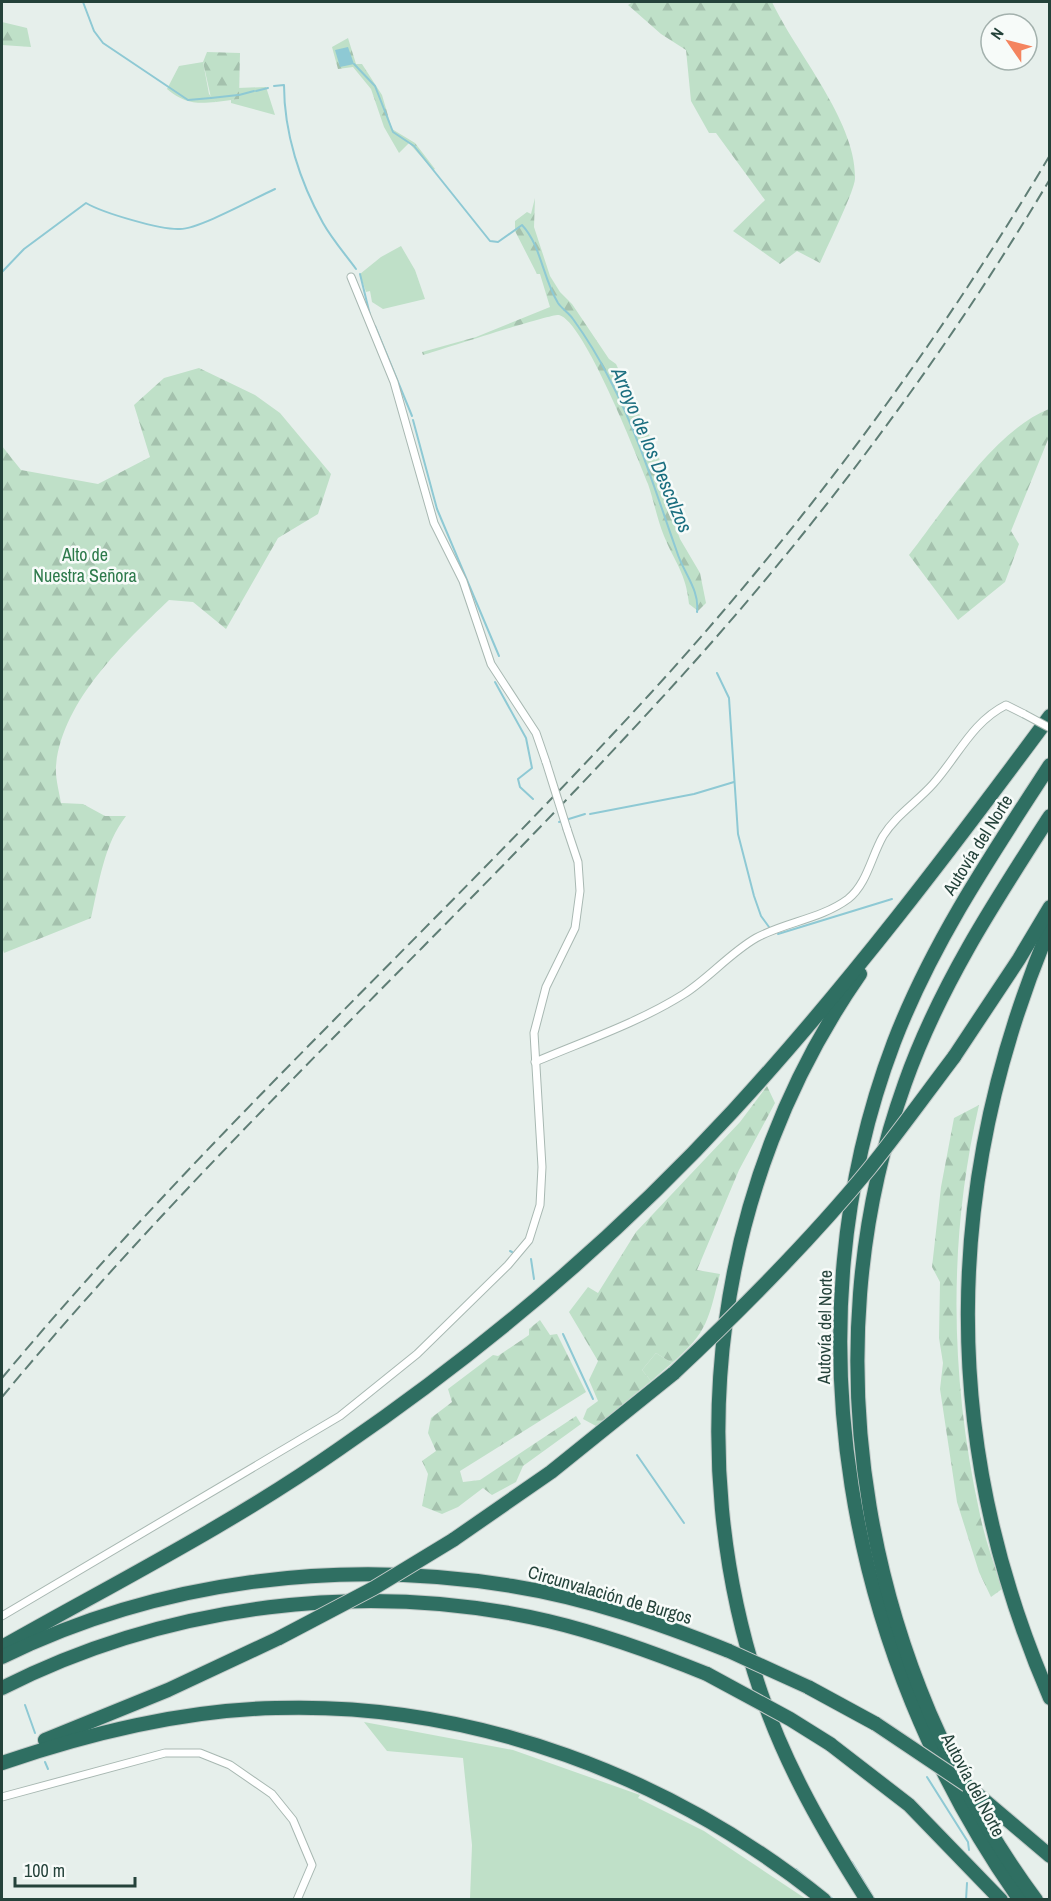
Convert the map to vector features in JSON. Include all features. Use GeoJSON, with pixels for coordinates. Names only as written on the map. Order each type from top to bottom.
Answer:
{"type":"FeatureCollection","features":[{"type":"Feature","properties":{"kind":"highway"},"geometry":{"type":"LineString","coordinates":[[2,1647],[207,1534],[304,1473],[441,1376],[575,1265],[671,1175],[735,1109],[866,954],[1050,716]]}},
{"type":"Feature","properties":{"kind":"highway","name":"Autovía del Norte"},"geometry":{"type":"LineString","coordinates":[[1020,1899],[984,1845],[947,1778],[911,1701],[884,1624],[864,1548],[848,1461],[840,1322],[851,1203],[864,1140],[894,1042],[936,950],[1050,765]]}},
{"type":"Feature","properties":{"kind":"highway"},"geometry":{"type":"LineString","coordinates":[[867,1899],[815,1815],[795,1776],[761,1695],[743,1633],[721,1515],[717,1430],[721,1349],[735,1261],[750,1205],[771,1141],[800,1073],[855,980],[1012,766]]}},
{"type":"Feature","properties":{"kind":"highway","name":"Autovía del Norte"},"geometry":{"type":"LineString","coordinates":[[1036,1899],[991,1832],[954,1765],[925,1700],[897,1622],[877,1545],[866,1487],[858,1429],[856,1337],[862,1264],[872,1202],[885,1145],[905,1082],[931,1020],[967,950],[1050,816]]}},
{"type":"Feature","properties":{"kind":"highway"},"geometry":{"type":"LineString","coordinates":[[2,1757],[158,1695],[279,1638],[374,1588],[453,1540],[551,1472],[674,1373],[742,1308],[810,1237],[874,1162],[954,1057],[1019,959],[1050,907]]}},
{"type":"Feature","properties":{"kind":"highway"},"geometry":{"type":"LineString","coordinates":[[1050,927],[1008,1038],[985,1129],[972,1222],[967,1320],[973,1421],[989,1519],[1029,1650],[1050,1698]]}},
{"type":"Feature","properties":{"kind":"highway","name":"Circunvalación de Burgos"},"geometry":{"type":"LineString","coordinates":[[2,1657],[85,1622],[160,1600],[223,1586],[342,1574],[418,1575],[523,1588],[627,1614],[729,1651],[808,1687],[876,1724],[967,1785],[1050,1856]]}},
{"type":"Feature","properties":{"kind":"highway"},"geometry":{"type":"LineString","coordinates":[[2,1688],[93,1648],[149,1631],[230,1613],[334,1602],[439,1604],[515,1614],[622,1642],[707,1674],[790,1719],[830,1744],[909,1805],[1001,1899]]}},
{"type":"Feature","properties":{"kind":"highway"},"geometry":{"type":"LineString","coordinates":[[2,1763],[118,1729],[235,1710],[277,1708],[349,1710],[418,1718],[525,1741],[645,1786],[742,1839],[824,1899]]}},
{"type":"Feature","properties":{"kind":"highway"},"geometry":{"type":"LineString","coordinates":[[967,1785],[1050,1846]]}},
{"type":"Feature","properties":{"kind":"street"},"geometry":{"type":"LineString","coordinates":[[2,1616],[340,1416],[394,1375],[508,1265],[529,1240],[540,1205],[541,1137],[535,1062],[536,1018],[546,987],[574,928],[580,891],[578,862],[536,733],[491,664],[462,581],[434,523],[394,382],[351,277]]}},
{"type":"Feature","properties":{"kind":"street"},"geometry":{"type":"LineString","coordinates":[[535,1062],[659,1008],[685,993],[754,939],[785,925],[822,913],[849,898],[863,882],[885,834],[951,764],[970,733],[987,716],[1006,705],[1050,728]]}},
{"type":"Feature","properties":{"kind":"street"},"geometry":{"type":"LineString","coordinates":[[2,1797],[165,1753],[200,1753],[216,1758],[249,1777],[272,1794],[293,1820],[312,1865],[297,1899]]}},
{"type":"Feature","properties":{"kind":"green space"},"geometry":{"type":"Polygon","coordinates":[[[633,2],[772,2],[836,111],[853,157],[855,179],[853,186],[820,263],[797,251],[780,264],[733,231],[765,200],[716,133],[709,133],[691,101],[686,50],[661,34],[628,5],[633,2]]]}},
{"type":"Feature","properties":{"kind":"green space"},"geometry":{"type":"Polygon","coordinates":[[[2,22],[27,28],[31,47],[2,45],[2,22]]]}},
{"type":"Feature","properties":{"kind":"green space"},"geometry":{"type":"Polygon","coordinates":[[[348,38],[356,64],[362,64],[382,95],[392,129],[415,143],[435,169],[433,170],[409,143],[399,153],[384,127],[371,89],[353,67],[338,69],[332,47],[348,38]]]}},
{"type":"Feature","properties":{"kind":"green space"},"geometry":{"type":"Polygon","coordinates":[[[207,52],[240,53],[239,99],[216,102],[211,98],[203,62],[207,52]]]}},
{"type":"Feature","properties":{"kind":"green space"},"geometry":{"type":"Polygon","coordinates":[[[203,62],[209,94],[216,102],[190,102],[167,89],[179,66],[203,62]]]}},
{"type":"Feature","properties":{"kind":"green space"},"geometry":{"type":"Polygon","coordinates":[[[266,87],[275,115],[231,103],[231,100],[239,99],[238,88],[266,87]]]}},
{"type":"Feature","properties":{"kind":"green space"},"geometry":{"type":"Polygon","coordinates":[[[535,198],[534,227],[550,276],[609,359],[616,364],[658,454],[664,477],[666,501],[680,539],[700,573],[706,603],[698,611],[689,604],[683,576],[664,536],[648,484],[622,420],[595,364],[570,323],[559,315],[552,316],[423,355],[422,352],[476,337],[550,307],[540,274],[537,274],[515,231],[515,221],[527,212],[531,214],[535,198]]]}},
{"type":"Feature","properties":{"kind":"green space"},"geometry":{"type":"Polygon","coordinates":[[[401,246],[415,270],[425,299],[383,309],[372,302],[370,291],[366,292],[360,274],[381,257],[401,246]]]}},
{"type":"Feature","properties":{"kind":"green space","name":"Alto de Nuestra Señora"},"geometry":{"type":"Polygon","coordinates":[[[199,368],[255,395],[280,413],[331,474],[318,514],[278,538],[226,629],[193,602],[169,600],[115,654],[98,675],[70,719],[61,742],[56,770],[61,803],[83,804],[105,816],[126,816],[107,851],[91,918],[4,953],[2,947],[2,446],[21,470],[98,484],[150,457],[134,405],[164,378],[199,368]]]}},
{"type":"Feature","properties":{"kind":"green space"},"geometry":{"type":"Polygon","coordinates":[[[1049,409],[1049,437],[1011,531],[1019,544],[1005,582],[958,620],[909,555],[954,495],[990,453],[1009,434],[1029,419],[1049,409]]]}},
{"type":"Feature","properties":{"kind":"green space"},"geometry":{"type":"Polygon","coordinates":[[[767,1086],[775,1103],[739,1170],[697,1270],[720,1274],[713,1302],[700,1333],[672,1363],[656,1353],[642,1370],[651,1381],[596,1426],[583,1419],[587,1409],[598,1401],[589,1380],[598,1361],[569,1312],[588,1287],[598,1293],[636,1232],[740,1122],[767,1086]]]}},
{"type":"Feature","properties":{"kind":"green space"},"geometry":{"type":"Polygon","coordinates":[[[979,1105],[962,1206],[956,1308],[962,1409],[969,1460],[984,1530],[1002,1589],[991,1597],[979,1572],[957,1502],[940,1389],[943,1363],[939,1338],[940,1282],[932,1267],[941,1187],[954,1118],[979,1105]]]}},
{"type":"Feature","properties":{"kind":"green space"},"geometry":{"type":"Polygon","coordinates":[[[540,1320],[550,1335],[557,1334],[586,1392],[460,1471],[463,1482],[480,1480],[576,1416],[581,1424],[523,1466],[516,1482],[492,1495],[483,1488],[458,1507],[442,1514],[422,1506],[428,1474],[422,1461],[436,1451],[428,1433],[431,1418],[452,1402],[448,1389],[493,1355],[498,1356],[529,1335],[529,1329],[540,1320]]]}},
{"type":"Feature","properties":{"kind":"green space"},"geometry":{"type":"Polygon","coordinates":[[[656,1353],[672,1363],[651,1381],[642,1370],[656,1353]]]}},
{"type":"Feature","properties":{"kind":"green space"},"geometry":{"type":"Polygon","coordinates":[[[364,1722],[513,1750],[640,1795],[638,1798],[704,1831],[806,1899],[470,1899],[472,1845],[463,1758],[387,1751],[364,1722]]]}},
{"type":"Feature","properties":{"kind":"water"},"geometry":{"type":"Polygon","coordinates":[[[348,47],[354,64],[340,67],[335,50],[348,47]]]}},
{"type":"Feature","properties":{"kind":"waterway"},"geometry":{"type":"LineString","coordinates":[[83,2],[94,31],[103,43],[188,100],[211,98]]}},
{"type":"Feature","properties":{"kind":"waterway","name":"Arroyo de los Descalzos"},"geometry":{"type":"LineString","coordinates":[[354,64],[375,86],[393,132],[414,146],[490,241],[498,242],[522,225],[534,242],[553,294],[592,348],[629,420],[680,559],[694,589],[697,612]]}},
{"type":"Feature","properties":{"kind":"waterway"},"geometry":{"type":"LineString","coordinates":[[274,86],[284,85],[290,139],[307,191],[334,241],[356,269]]}},
{"type":"Feature","properties":{"kind":"waterway"},"geometry":{"type":"LineString","coordinates":[[256,91],[268,88]]}},
{"type":"Feature","properties":{"kind":"waterway"},"geometry":{"type":"LineString","coordinates":[[239,95],[254,91]]}},
{"type":"Feature","properties":{"kind":"waterway"},"geometry":{"type":"LineString","coordinates":[[211,98],[238,95]]}},
{"type":"Feature","properties":{"kind":"waterway"},"geometry":{"type":"LineString","coordinates":[[2,272],[24,249],[86,203],[132,220],[180,229],[213,219],[275,189]]}},
{"type":"Feature","properties":{"kind":"waterway"},"geometry":{"type":"LineString","coordinates":[[360,274],[370,315]]}},
{"type":"Feature","properties":{"kind":"waterway"},"geometry":{"type":"LineString","coordinates":[[375,326],[412,416]]}},
{"type":"Feature","properties":{"kind":"waterway"},"geometry":{"type":"LineString","coordinates":[[413,420],[437,509],[499,656]]}},
{"type":"Feature","properties":{"kind":"waterway"},"geometry":{"type":"LineString","coordinates":[[717,673],[729,698],[738,834],[754,896],[761,916],[769,927]]}},
{"type":"Feature","properties":{"kind":"waterway"},"geometry":{"type":"LineString","coordinates":[[495,682],[526,738],[532,768],[518,779],[520,787],[533,799]]}},
{"type":"Feature","properties":{"kind":"waterway"},"geometry":{"type":"LineString","coordinates":[[590,814],[694,794],[734,782]]}},
{"type":"Feature","properties":{"kind":"waterway"},"geometry":{"type":"LineString","coordinates":[[559,822],[585,814]]}},
{"type":"Feature","properties":{"kind":"waterway"},"geometry":{"type":"LineString","coordinates":[[778,934],[892,899]]}},
{"type":"Feature","properties":{"kind":"waterway"},"geometry":{"type":"LineString","coordinates":[[531,1259],[534,1279]]}},
{"type":"Feature","properties":{"kind":"waterway"},"geometry":{"type":"LineString","coordinates":[[563,1334],[593,1399]]}},
{"type":"Feature","properties":{"kind":"waterway"},"geometry":{"type":"LineString","coordinates":[[637,1455],[684,1523]]}},
{"type":"Feature","properties":{"kind":"waterway"},"geometry":{"type":"LineString","coordinates":[[25,1705],[35,1733]]}},
{"type":"Feature","properties":{"kind":"waterway"},"geometry":{"type":"LineString","coordinates":[[45,1762],[48,1769]]}},
{"type":"Feature","properties":{"kind":"waterway"},"geometry":{"type":"LineString","coordinates":[[927,1777],[968,1842],[969,1850]]}},
{"type":"Feature","properties":{"kind":"waterway"},"geometry":{"type":"LineString","coordinates":[[852,1862],[875,1900]]}},
{"type":"Feature","properties":{"kind":"waterway"},"geometry":{"type":"LineString","coordinates":[[796,1869],[834,1900]]}},
{"type":"Feature","properties":{"kind":"waterway"},"geometry":{"type":"LineString","coordinates":[[966,1900],[967,1883]]}},
{"type":"Feature","properties":{"kind":"railway"},"geometry":{"type":"LineString","coordinates":[[2,1378],[158,1202],[569,781],[705,632],[812,503],[913,367],[1006,227],[1050,155]]}},
{"type":"Feature","properties":{"kind":"railway"},"geometry":{"type":"LineString","coordinates":[[2,1397],[160,1218],[493,876],[712,642],[817,516],[916,385],[963,317],[1050,179]]}}]}
